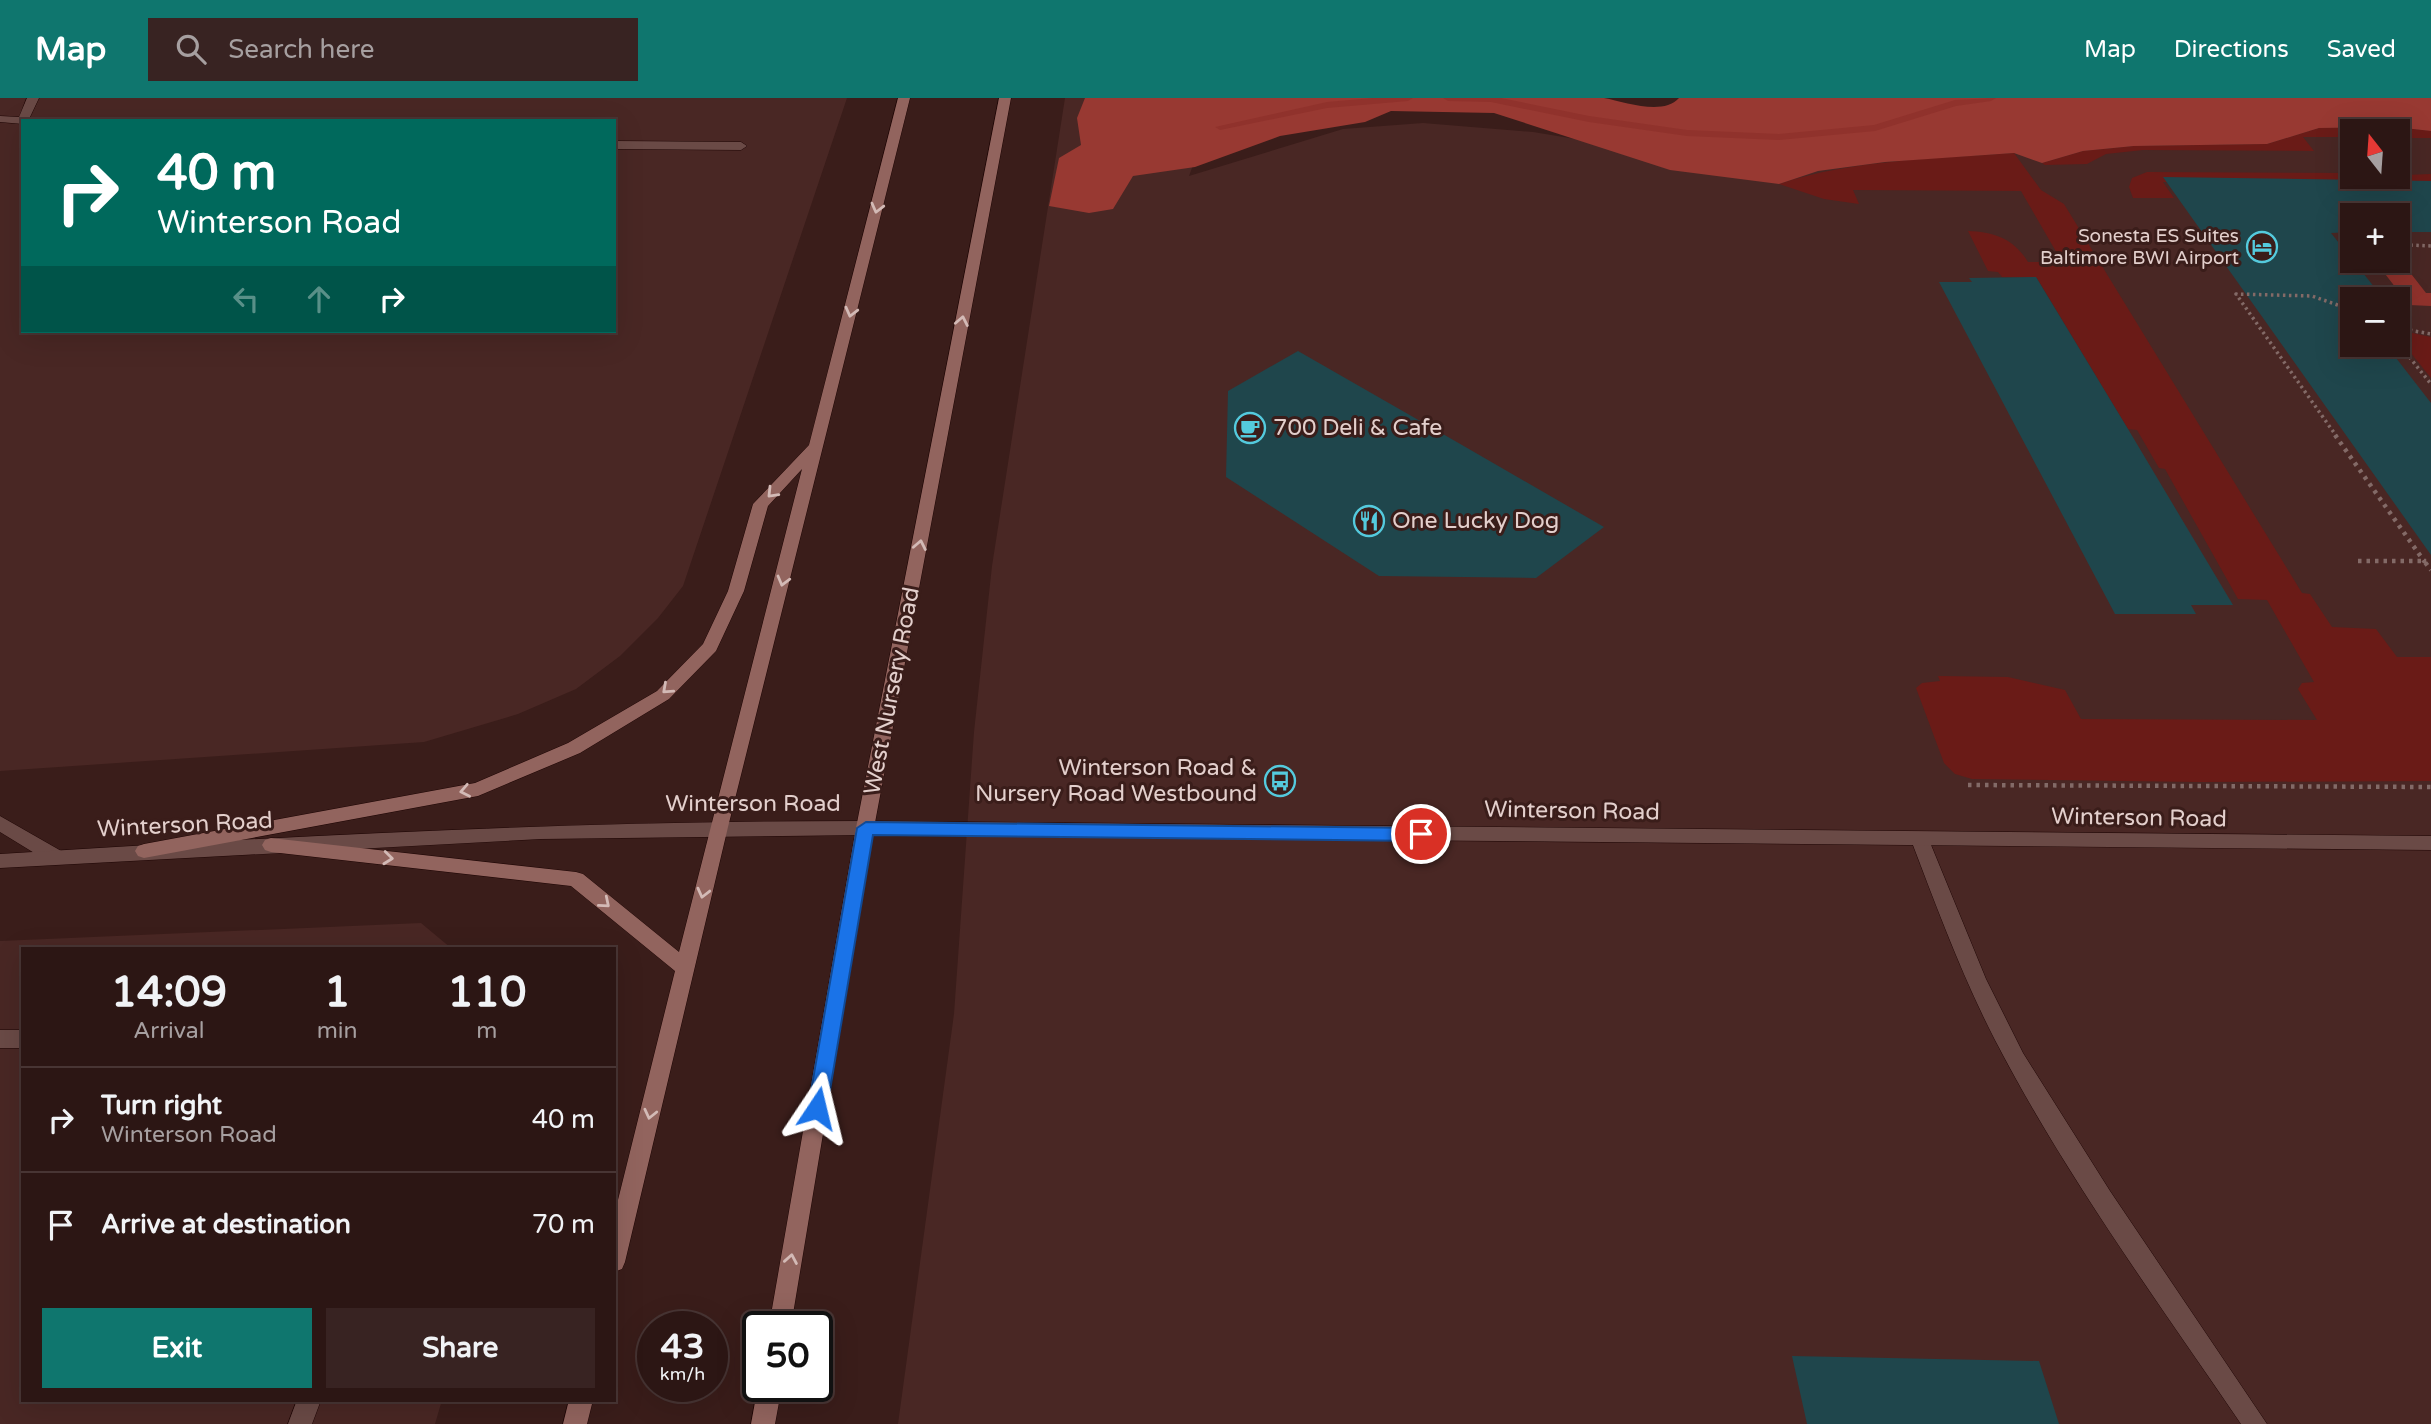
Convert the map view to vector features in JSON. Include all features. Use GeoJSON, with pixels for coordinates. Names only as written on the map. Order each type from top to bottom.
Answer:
{"type":"FeatureCollection","features":[{"type":"Feature","properties":{"kind":"main road"},"geometry":{"type":"LineString","coordinates":[[616,1254],[719,827],[819,444],[904,98]]}},
{"type":"Feature","properties":{"kind":"main road","name":"West Nursery Road"},"geometry":{"type":"LineString","coordinates":[[783,1311],[866,828],[1005,98]]}},
{"type":"Feature","properties":{"kind":"main road"},"geometry":{"type":"LineString","coordinates":[[144,851],[478,789],[574,748],[663,695],[709,647],[736,590],[761,504],[819,444]]}},
{"type":"Feature","properties":{"kind":"main road"},"geometry":{"type":"LineString","coordinates":[[271,845],[576,878],[685,968]]}},
{"type":"Feature","properties":{"kind":"main road"},"geometry":{"type":"LineString","coordinates":[[575,1424],[580,1402]]}},
{"type":"Feature","properties":{"kind":"main road"},"geometry":{"type":"LineString","coordinates":[[763,1424],[766,1402]]}},
{"type":"Feature","properties":{"kind":"street"},"geometry":{"type":"LineString","coordinates":[[30,119],[33,98]]}},
{"type":"Feature","properties":{"kind":"street"},"geometry":{"type":"LineString","coordinates":[[0,119],[21,120]]}},
{"type":"Feature","properties":{"kind":"street"},"geometry":{"type":"LineString","coordinates":[[616,145],[741,146]]}},
{"type":"Feature","properties":{"kind":"street"},"geometry":{"type":"LineString","coordinates":[[0,823],[56,857]]}},
{"type":"Feature","properties":{"kind":"street","name":"Winterson Road"},"geometry":{"type":"LineString","coordinates":[[0,860],[271,845],[719,827],[2431,843]]}},
{"type":"Feature","properties":{"kind":"street"},"geometry":{"type":"LineString","coordinates":[[1920,839],[1961,946],[2015,1057],[2113,1215],[2255,1424]]}},
{"type":"Feature","properties":{"kind":"street"},"geometry":{"type":"LineString","coordinates":[[0,1039],[21,1039]]}},
{"type":"Feature","properties":{"kind":"street"},"geometry":{"type":"LineString","coordinates":[[300,1424],[308,1402]]}},
{"type":"Feature","properties":{"kind":"path"},"geometry":{"type":"LineString","coordinates":[[2410,245],[2431,246]]}},
{"type":"Feature","properties":{"kind":"path"},"geometry":{"type":"LineString","coordinates":[[2340,306],[2312,296],[2236,294],[2431,570]]}},
{"type":"Feature","properties":{"kind":"path"},"geometry":{"type":"LineString","coordinates":[[2410,330],[2431,334]]}},
{"type":"Feature","properties":{"kind":"path"},"geometry":{"type":"LineString","coordinates":[[2409,357],[2431,384]]}},
{"type":"Feature","properties":{"kind":"path"},"geometry":{"type":"LineString","coordinates":[[2358,561],[2431,561]]}},
{"type":"Feature","properties":{"kind":"path"},"geometry":{"type":"LineString","coordinates":[[1968,785],[2431,787]]}},
{"type":"Feature","properties":{"kind":"shaded area"},"geometry":{"type":"Polygon","coordinates":[[[0,98],[847,98],[683,586],[658,618],[620,656],[576,689],[518,714],[424,742],[0,771],[0,98]]]}},
{"type":"Feature","properties":{"kind":"shaded area"},"geometry":{"type":"Polygon","coordinates":[[[1065,98],[1218,98],[1189,176],[1343,129],[1423,123],[1533,132],[1624,147],[2231,98],[2431,98],[2431,1424],[898,1424],[954,1014],[974,732],[992,566],[1065,98]]]}},
{"type":"Feature","properties":{"kind":"shaded area"},"geometry":{"type":"Polygon","coordinates":[[[1085,98],[1604,98],[1654,107],[1672,103],[1679,98],[2431,98],[2431,131],[2410,129],[2410,119],[2340,119],[2340,128],[2319,128],[2267,144],[2134,146],[2083,151],[2042,163],[2014,153],[1885,162],[1818,171],[1779,184],[1670,170],[1494,113],[1391,111],[1365,122],[1280,136],[1195,167],[1133,176],[1113,209],[1089,213],[1049,206],[1059,158],[1081,145],[1077,118],[1085,98]]]}},
{"type":"Feature","properties":{"kind":"shaded area"},"geometry":{"type":"Polygon","coordinates":[[[2319,128],[2340,128],[2340,137],[2303,137],[2314,151],[2143,150],[2106,154],[2087,164],[2042,163],[2083,151],[2134,146],[2267,144],[2319,128]]]}},
{"type":"Feature","properties":{"kind":"shaded area"},"geometry":{"type":"Polygon","coordinates":[[[2410,129],[2431,131],[2431,138],[2410,138],[2410,129]]]}},
{"type":"Feature","properties":{"kind":"shaded area"},"geometry":{"type":"Polygon","coordinates":[[[2014,153],[2041,190],[2064,204],[2302,593],[2310,594],[2332,627],[2376,629],[2397,657],[2431,657],[2431,781],[1972,779],[1955,774],[1944,763],[1916,688],[1922,683],[1940,681],[1938,676],[2008,677],[2065,690],[2081,719],[2317,720],[2298,689],[2302,683],[2314,682],[2267,600],[2238,599],[2165,469],[2159,468],[2137,430],[2128,429],[2037,278],[2002,277],[1998,272],[1988,271],[1968,231],[2003,238],[2017,248],[2028,262],[2062,262],[2021,191],[1853,190],[1859,204],[1824,199],[1779,184],[1836,169],[1866,165],[2014,153]]]}},
{"type":"Feature","properties":{"kind":"shaded area"},"geometry":{"type":"Polygon","coordinates":[[[2147,172],[2340,173],[2340,184],[2163,182],[2174,198],[2133,198],[2129,187],[2132,178],[2147,172]]]}},
{"type":"Feature","properties":{"kind":"shaded area"},"geometry":{"type":"Polygon","coordinates":[[[2431,174],[2431,185],[2410,185],[2410,175],[2431,174]]]}},
{"type":"Feature","properties":{"kind":"shaded area"},"geometry":{"type":"Polygon","coordinates":[[[2410,272],[2426,293],[2431,293],[2431,306],[2410,305],[2410,287],[2395,287],[2384,273],[2410,272]]]}},
{"type":"Feature","properties":{"kind":"shaded area"},"geometry":{"type":"Polygon","coordinates":[[[2410,333],[2431,337],[2431,378],[2410,352],[2410,333]]]}},
{"type":"Feature","properties":{"kind":"shaded area"},"geometry":{"type":"Polygon","coordinates":[[[421,923],[450,947],[21,947],[21,1402],[441,1402],[435,1424],[0,1424],[0,941],[421,923]]]}},
{"type":"Feature","properties":{"kind":"building"},"geometry":{"type":"Polygon","coordinates":[[[2163,177],[2340,180],[2340,189],[2410,189],[2410,181],[2431,181],[2431,232],[2410,232],[2410,203],[2340,203],[2340,233],[2331,233],[2340,244],[2340,273],[2363,273],[2374,287],[2340,287],[2340,357],[2395,357],[2431,403],[2431,555],[2163,177]]]}},
{"type":"Feature","properties":{"kind":"building"},"geometry":{"type":"Polygon","coordinates":[[[2036,277],[2233,605],[2191,605],[2196,614],[2115,614],[1939,282],[1972,282],[1969,278],[2036,277]]]}},
{"type":"Feature","properties":{"kind":"building"},"geometry":{"type":"Polygon","coordinates":[[[1298,351],[1604,527],[1536,578],[1379,576],[1226,477],[1228,391],[1298,351]]]}},
{"type":"Feature","properties":{"kind":"building"},"geometry":{"type":"Polygon","coordinates":[[[1792,1356],[2039,1361],[2059,1424],[1807,1424],[1792,1356]]]}},
{"type":"Feature","properties":{"kind":"waterway"},"geometry":{"type":"LineString","coordinates":[[1220,127],[1327,105],[1408,98]]}},
{"type":"Feature","properties":{"kind":"waterway"},"geometry":{"type":"LineString","coordinates":[[1448,98],[1491,99],[1589,119],[1687,133],[1779,137],[1875,128],[1955,103],[1991,98]]}},
{"type":"Feature","properties":{"kind":"place","name":"Sonesta ES Suites Baltimore BWI Airport"},"geometry":{"type":"Point","coordinates":[2262,247]}},
{"type":"Feature","properties":{"kind":"place","name":"700 Deli & Cafe"},"geometry":{"type":"Point","coordinates":[1250,428]}},
{"type":"Feature","properties":{"kind":"place","name":"One Lucky Dog"},"geometry":{"type":"Point","coordinates":[1369,521]}},
{"type":"Feature","properties":{"kind":"place","name":"Winterson Road & Nursery Road Westbound"},"geometry":{"type":"Point","coordinates":[1280,781]}},
{"type":"Feature","properties":{"kind":"route"},"geometry":{"type":"LineString","coordinates":[[817,1108],[866,828],[1421,834]]}}]}
